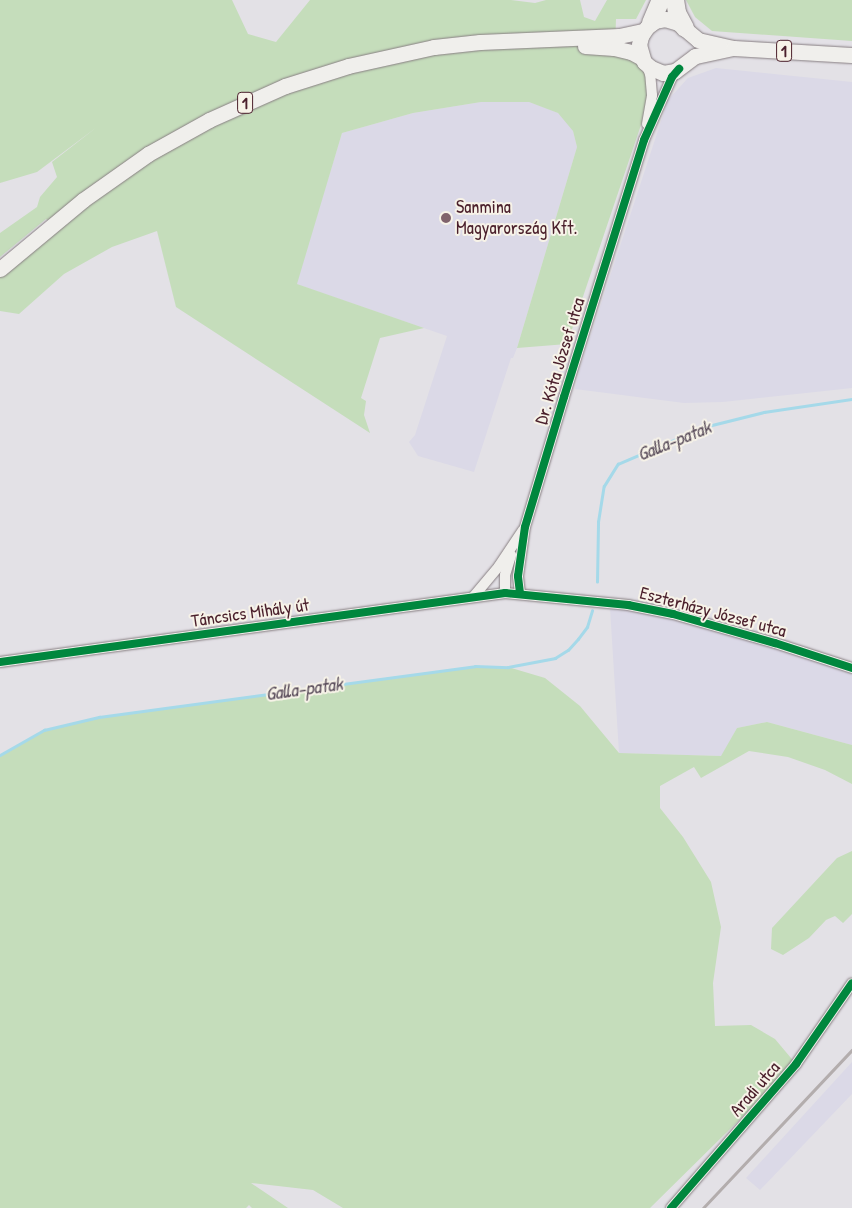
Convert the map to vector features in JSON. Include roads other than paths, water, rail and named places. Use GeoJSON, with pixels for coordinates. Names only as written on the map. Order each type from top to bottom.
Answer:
{"type":"FeatureCollection","features":[{"type":"Feature","properties":{"kind":"highway"},"geometry":{"type":"LineString","coordinates":[[647,27],[661,0]]}},
{"type":"Feature","properties":{"kind":"highway"},"geometry":{"type":"LineString","coordinates":[[675,0],[677,13],[685,28]]}},
{"type":"Feature","properties":{"kind":"main road","name":"1"},"geometry":{"type":"LineString","coordinates":[[0,269],[83,200],[127,168],[202,124],[246,102],[329,71],[403,52],[480,42],[619,36],[669,20],[685,28],[698,40],[733,48],[852,55]]}},
{"type":"Feature","properties":{"kind":"main road"},"geometry":{"type":"LineString","coordinates":[[644,62],[639,45],[647,27]]}},
{"type":"Feature","properties":{"kind":"main road"},"geometry":{"type":"LineString","coordinates":[[683,65],[692,45],[685,28]]}},
{"type":"Feature","properties":{"kind":"main road","name":"1"},"geometry":{"type":"LineString","coordinates":[[534,41],[614,48],[631,52],[663,73],[683,65],[695,56],[733,48]]}},
{"type":"Feature","properties":{"kind":"street"},"geometry":{"type":"LineString","coordinates":[[644,62],[650,74],[652,95],[644,140]]}},
{"type":"Feature","properties":{"kind":"street"},"geometry":{"type":"LineString","coordinates":[[644,140],[672,77],[683,65]]}},
{"type":"Feature","properties":{"kind":"street","name":"Dr. Kóta József utca"},"geometry":{"type":"LineString","coordinates":[[520,593],[518,576],[525,527],[644,140]]}},
{"type":"Feature","properties":{"kind":"street","name":"Dr. Kóta József utca"},"geometry":{"type":"LineString","coordinates":[[474,596],[525,527]]}},
{"type":"Feature","properties":{"kind":"street","name":"Dr. Kóta József utca"},"geometry":{"type":"LineString","coordinates":[[504,593],[505,575],[514,544]]}},
{"type":"Feature","properties":{"kind":"street","name":"Eszterházy József utca"},"geometry":{"type":"LineString","coordinates":[[504,593],[591,600],[673,614],[799,650],[852,668]]}},
{"type":"Feature","properties":{"kind":"street","name":"Táncsics Mihály út"},"geometry":{"type":"LineString","coordinates":[[0,662],[504,593]]}},
{"type":"Feature","properties":{"kind":"street","name":"Aradi utca"},"geometry":{"type":"LineString","coordinates":[[671,1208],[796,1064],[852,983]]}},
{"type":"Feature","properties":{"kind":"waterway","name":"Galla-patak"},"geometry":{"type":"LineString","coordinates":[[597,582],[598,522],[604,486],[618,464],[704,427],[764,412],[852,399]]}},
{"type":"Feature","properties":{"kind":"waterway","name":"Galla-patak"},"geometry":{"type":"LineString","coordinates":[[0,755],[44,730],[99,717],[475,666],[508,667],[555,658],[568,650],[578,639],[587,627],[592,611]]}},
{"type":"Feature","properties":{"kind":"railway"},"geometry":{"type":"LineString","coordinates":[[703,1208],[852,1050]]}},
{"type":"Feature","properties":{"kind":"place","name":"Sanmina Magyarország Kft."},"geometry":{"type":"Point","coordinates":[446,218]}}]}
